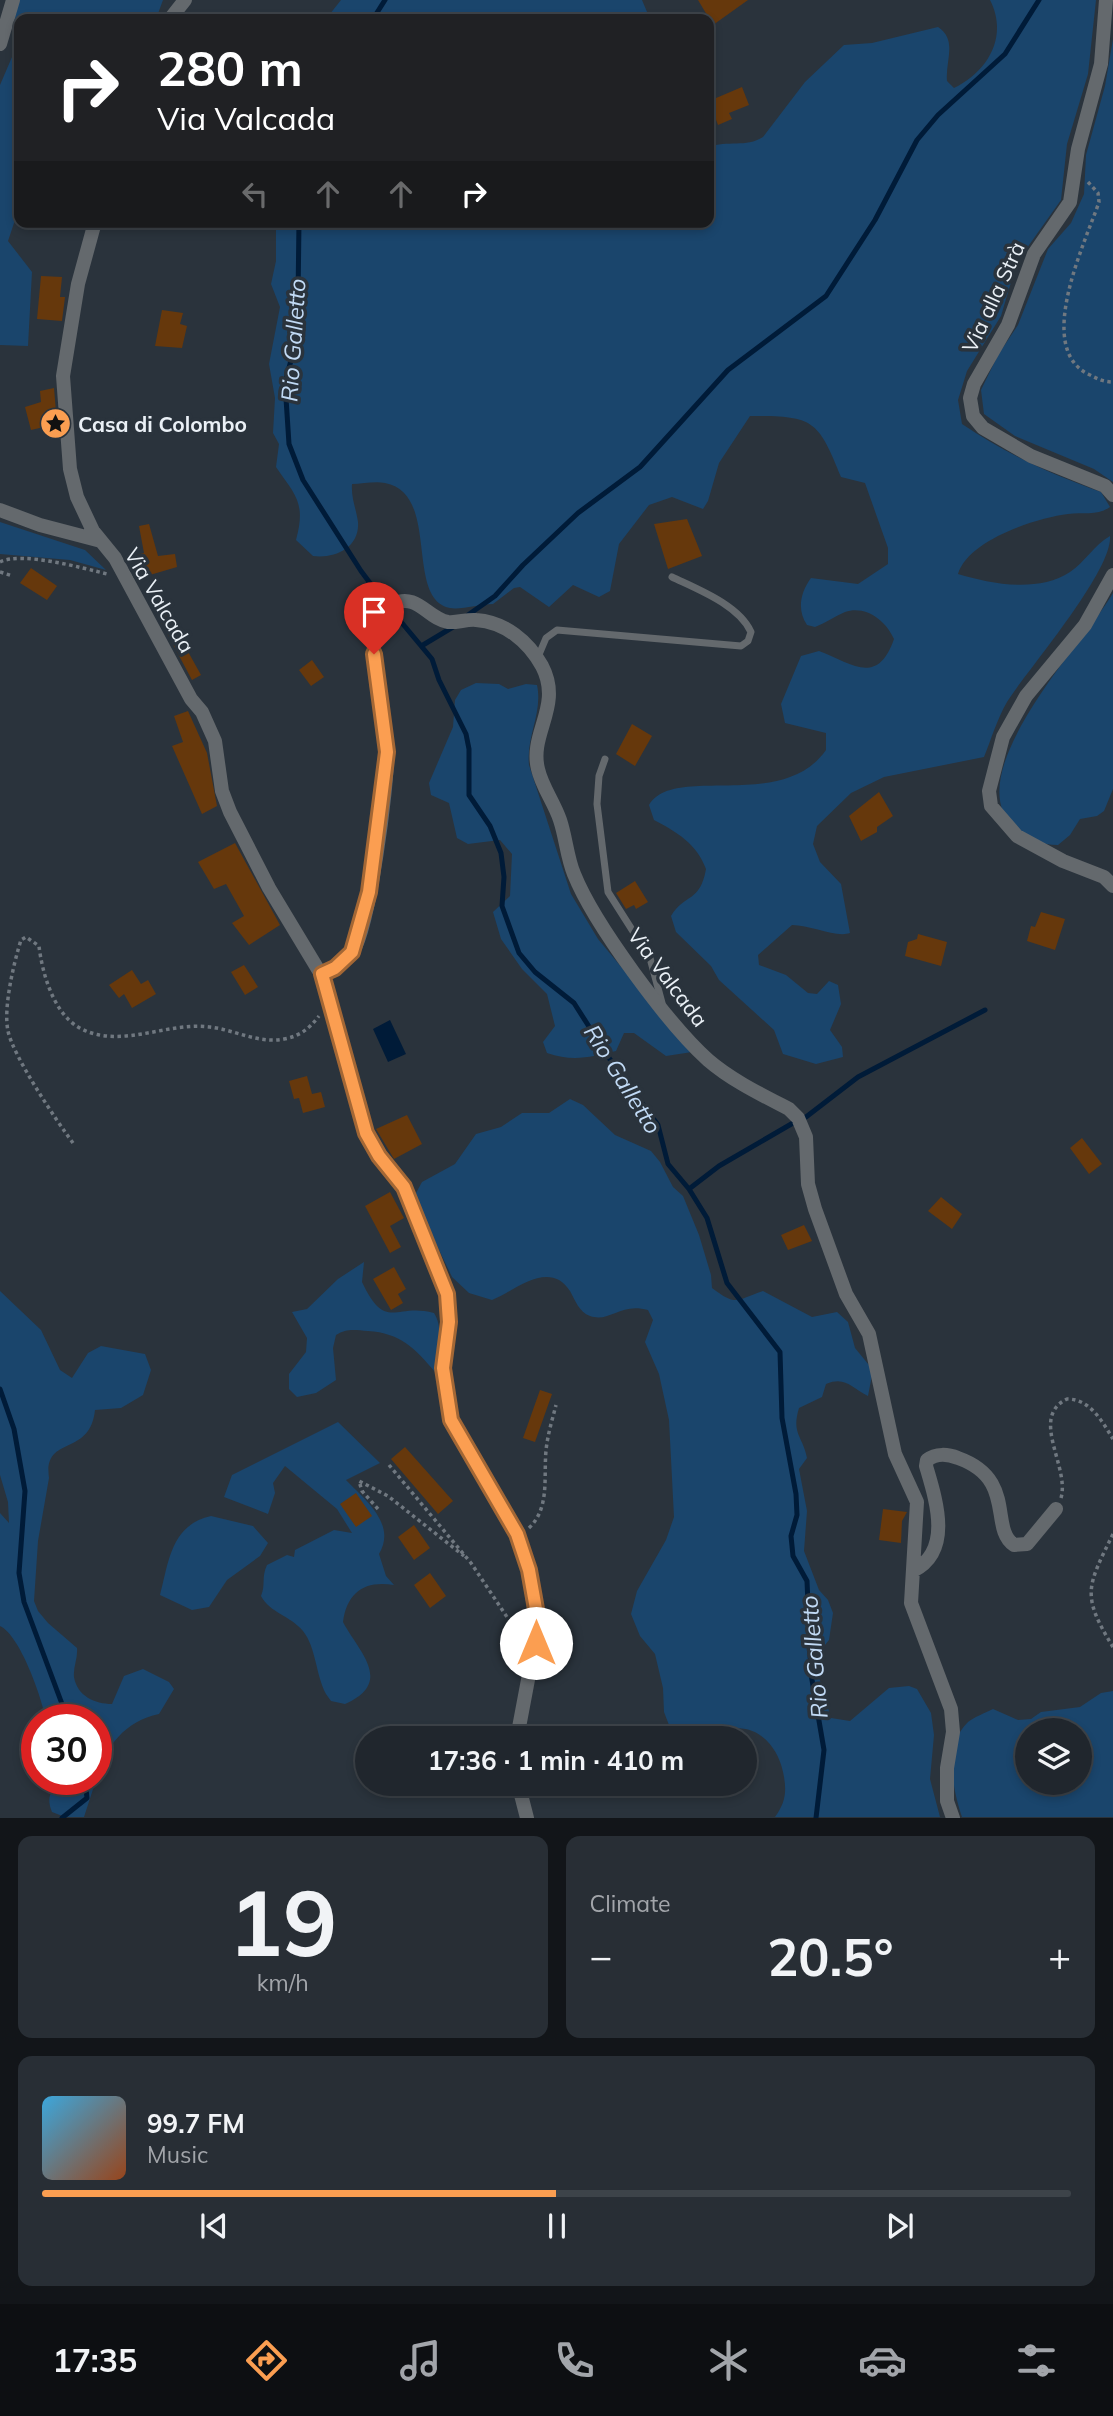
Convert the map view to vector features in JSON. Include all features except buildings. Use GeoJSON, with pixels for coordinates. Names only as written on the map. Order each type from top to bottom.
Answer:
{"type":"FeatureCollection","features":[{"type":"Feature","properties":{"kind":"street"},"geometry":{"type":"LineString","coordinates":[[0,44],[13,0]]}},
{"type":"Feature","properties":{"kind":"street"},"geometry":{"type":"LineString","coordinates":[[174,14],[185,0]]}},
{"type":"Feature","properties":{"kind":"street","name":"Via alla Strà"},"geometry":{"type":"LineString","coordinates":[[1106,0],[1101,64],[1078,149],[1070,202],[1034,254],[1008,325],[974,384],[970,398],[973,416],[983,428],[1031,456],[1105,486],[1113,495]]}},
{"type":"Feature","properties":{"kind":"street","name":"Via Valcada"},"geometry":{"type":"LineString","coordinates":[[93,228],[75,297],[62,395],[70,469],[77,497],[126,579],[191,699],[202,712],[220,757],[224,799],[254,860],[322,974],[366,1133],[379,1156],[404,1187],[447,1294],[449,1322],[443,1368],[451,1420],[517,1534],[529,1570],[536,1609],[536,1643],[519,1726]]}},
{"type":"Feature","properties":{"kind":"street"},"geometry":{"type":"LineString","coordinates":[[0,510],[40,526],[101,541]]}},
{"type":"Feature","properties":{"kind":"street"},"geometry":{"type":"LineString","coordinates":[[1113,575],[1085,625],[1026,696],[1003,737],[989,791],[991,806],[1017,836],[1063,861],[1104,877],[1113,886]]}},
{"type":"Feature","properties":{"kind":"street","name":"Via Valcada"},"geometry":{"type":"LineString","coordinates":[[322,974],[335,968],[352,952],[369,892],[387,773],[384,722],[374,654],[375,632],[384,611],[395,603],[406,601],[425,607],[449,622],[486,621],[514,633],[537,658],[549,684],[550,698],[536,754],[537,768],[559,817],[574,874],[596,915],[663,1007],[707,1059],[789,1109],[799,1118],[806,1137],[808,1184],[815,1209],[846,1294],[869,1334],[895,1454],[917,1502],[911,1603],[951,1709],[953,1732],[947,1768],[947,1801],[953,1818]]}},
{"type":"Feature","properties":{"kind":"street"},"geometry":{"type":"LineString","coordinates":[[913,1570],[927,1563],[935,1545],[937,1505],[926,1466],[927,1460],[934,1456],[949,1455],[985,1473],[999,1496],[1007,1539],[1014,1545],[1027,1544],[1056,1509]]}},
{"type":"Feature","properties":{"kind":"street"},"geometry":{"type":"LineString","coordinates":[[521,1796],[527,1818]]}},
{"type":"Feature","properties":{"kind":"lane"},"geometry":{"type":"LineString","coordinates":[[537,658],[547,638],[557,630],[688,644],[741,646],[748,641],[751,632],[748,624],[733,612],[672,578]]}},
{"type":"Feature","properties":{"kind":"lane"},"geometry":{"type":"LineString","coordinates":[[604,759],[598,776],[597,804],[608,892],[650,958],[663,1007]]}},
{"type":"Feature","properties":{"kind":"path"},"geometry":{"type":"LineString","coordinates":[[1075,181],[1087,181],[1093,186],[1098,193],[1099,202],[1072,278],[1064,320],[1065,341],[1078,369],[1105,382],[1113,382]]}},
{"type":"Feature","properties":{"kind":"path"},"geometry":{"type":"LineString","coordinates":[[0,562],[10,559],[48,562],[126,579]]}},
{"type":"Feature","properties":{"kind":"path"},"geometry":{"type":"LineString","coordinates":[[0,572],[13,576]]}},
{"type":"Feature","properties":{"kind":"path"},"geometry":{"type":"LineString","coordinates":[[73,1143],[16,1052],[8,1032],[8,1001],[21,940],[26,937],[39,946],[49,985],[66,1015],[76,1026],[107,1037],[209,1027],[265,1041],[282,1040],[299,1035],[310,1027],[330,1000]]}},
{"type":"Feature","properties":{"kind":"path"},"geometry":{"type":"LineString","coordinates":[[1056,1509],[1063,1494],[1062,1472],[1049,1424],[1054,1408],[1067,1399],[1077,1400],[1100,1416],[1113,1438]]}},
{"type":"Feature","properties":{"kind":"path"},"geometry":{"type":"LineString","coordinates":[[517,1534],[538,1518],[542,1508],[547,1443],[556,1405]]}},
{"type":"Feature","properties":{"kind":"path"},"geometry":{"type":"LineString","coordinates":[[389,1465],[466,1556],[513,1630],[523,1642],[536,1643]]}},
{"type":"Feature","properties":{"kind":"path"},"geometry":{"type":"LineString","coordinates":[[378,1509],[362,1491],[359,1480],[387,1496],[455,1551],[466,1556]]}},
{"type":"Feature","properties":{"kind":"path"},"geometry":{"type":"LineString","coordinates":[[1113,1534],[1097,1567],[1090,1599],[1094,1617],[1113,1647]]}},
{"type":"Feature","properties":{"kind":"shaded area"},"geometry":{"type":"Polygon","coordinates":[[[17,0],[163,0],[158,14],[15,14],[17,0]]]}},
{"type":"Feature","properties":{"kind":"shaded area"},"geometry":{"type":"Polygon","coordinates":[[[341,0],[642,0],[648,14],[330,14],[341,0]]]}},
{"type":"Feature","properties":{"kind":"shaded area"},"geometry":{"type":"Polygon","coordinates":[[[990,0],[1096,0],[1088,74],[1067,144],[1061,200],[1017,262],[1001,316],[967,371],[958,400],[962,424],[1029,462],[1101,492],[1110,507],[1095,513],[1054,516],[1005,533],[975,551],[964,562],[958,574],[1014,585],[1044,583],[1070,572],[1110,536],[1107,552],[1098,572],[1067,621],[1007,702],[984,757],[884,777],[851,793],[817,826],[813,844],[820,862],[841,884],[850,933],[838,934],[792,925],[758,955],[759,965],[786,975],[808,993],[817,994],[829,981],[838,985],[841,1004],[830,1030],[842,1047],[843,1057],[816,1064],[783,1054],[774,1030],[719,980],[711,966],[676,932],[671,916],[696,893],[706,869],[692,846],[671,829],[654,820],[649,805],[662,793],[681,788],[757,784],[783,779],[807,769],[826,750],[826,733],[785,723],[781,704],[801,656],[819,651],[852,665],[871,667],[887,654],[894,639],[881,621],[868,613],[853,610],[845,612],[815,627],[807,625],[802,613],[802,596],[811,578],[858,584],[888,564],[888,548],[865,483],[841,477],[826,443],[810,425],[788,417],[750,416],[719,463],[703,509],[672,497],[649,505],[619,544],[610,591],[599,597],[573,585],[549,607],[520,587],[514,588],[493,604],[450,608],[436,600],[428,586],[412,505],[402,491],[385,483],[352,484],[358,522],[355,539],[337,553],[313,556],[296,540],[300,517],[297,500],[276,467],[279,444],[273,433],[275,398],[269,364],[280,307],[271,284],[276,261],[276,228],[714,228],[714,146],[750,142],[763,137],[805,82],[844,45],[872,43],[938,27],[948,38],[947,81],[954,88],[976,73],[992,52],[996,40],[995,14],[990,0]]]}},
{"type":"Feature","properties":{"kind":"shaded area"},"geometry":{"type":"Polygon","coordinates":[[[1113,39],[1113,482],[1094,469],[1015,436],[984,414],[981,390],[998,355],[1018,325],[1048,249],[1071,223],[1084,194],[1086,155],[1105,86],[1113,39]]]}},
{"type":"Feature","properties":{"kind":"shaded area"},"geometry":{"type":"Polygon","coordinates":[[[14,52],[14,223],[8,241],[32,272],[28,346],[0,345],[0,85],[14,52]]]}},
{"type":"Feature","properties":{"kind":"shaded area"},"geometry":{"type":"Polygon","coordinates":[[[0,522],[85,550],[106,570],[70,560],[0,554],[0,522]]]}},
{"type":"Feature","properties":{"kind":"shaded area"},"geometry":{"type":"Polygon","coordinates":[[[1113,593],[1113,789],[1104,811],[1097,816],[1080,819],[1070,835],[1058,845],[1040,843],[1015,828],[1001,805],[1001,776],[1012,743],[1031,709],[1113,593]]]}},
{"type":"Feature","properties":{"kind":"shaded area"},"geometry":{"type":"Polygon","coordinates":[[[476,683],[499,684],[508,689],[526,684],[537,685],[538,705],[530,744],[529,765],[571,894],[598,939],[692,1052],[666,1056],[634,1033],[624,1033],[616,1051],[574,1058],[547,1053],[543,1042],[555,1026],[547,994],[522,969],[501,939],[493,912],[510,896],[512,854],[500,840],[468,844],[457,838],[449,803],[431,795],[429,783],[453,727],[455,700],[461,690],[476,683]]]}},
{"type":"Feature","properties":{"kind":"shaded area"},"geometry":{"type":"Polygon","coordinates":[[[390,1020],[406,1054],[388,1062],[373,1029],[390,1020]]]}},
{"type":"Feature","properties":{"kind":"shaded area"},"geometry":{"type":"Polygon","coordinates":[[[570,1099],[583,1105],[615,1135],[651,1151],[673,1187],[683,1196],[699,1235],[711,1275],[712,1288],[732,1300],[763,1291],[812,1317],[837,1312],[848,1322],[855,1348],[873,1370],[868,1396],[844,1382],[826,1384],[822,1397],[799,1408],[796,1424],[807,1458],[799,1469],[807,1511],[804,1551],[819,1590],[828,1600],[833,1613],[829,1640],[821,1650],[819,1677],[831,1718],[850,1721],[889,1688],[909,1686],[917,1689],[931,1713],[934,1735],[930,1779],[940,1817],[775,1817],[783,1801],[784,1778],[777,1754],[757,1734],[757,1726],[669,1726],[664,1712],[663,1688],[655,1654],[640,1636],[631,1614],[637,1591],[666,1540],[674,1517],[669,1420],[659,1374],[645,1342],[653,1320],[648,1310],[638,1308],[604,1317],[590,1316],[580,1309],[562,1282],[552,1278],[532,1280],[492,1300],[469,1293],[452,1277],[417,1204],[416,1193],[422,1182],[455,1164],[476,1134],[501,1127],[522,1113],[549,1113],[570,1099]]]}},
{"type":"Feature","properties":{"kind":"shaded area"},"geometry":{"type":"Polygon","coordinates":[[[364,1262],[362,1282],[378,1307],[392,1312],[434,1313],[439,1327],[435,1372],[421,1356],[398,1339],[379,1332],[348,1330],[336,1335],[333,1348],[336,1380],[316,1393],[297,1397],[289,1389],[289,1374],[306,1352],[307,1338],[292,1312],[307,1309],[338,1279],[364,1262]]]}},
{"type":"Feature","properties":{"kind":"shaded area"},"geometry":{"type":"Polygon","coordinates":[[[0,1291],[41,1330],[60,1370],[72,1378],[88,1353],[101,1346],[145,1354],[151,1370],[143,1395],[121,1408],[95,1410],[85,1435],[53,1456],[49,1464],[38,1541],[34,1601],[38,1611],[77,1648],[74,1677],[79,1689],[88,1698],[112,1704],[42,1704],[22,1654],[8,1632],[0,1626],[0,1513],[9,1523],[8,1502],[0,1475],[0,1291]]]}},
{"type":"Feature","properties":{"kind":"shaded area"},"geometry":{"type":"Polygon","coordinates":[[[338,1422],[380,1463],[346,1480],[370,1504],[381,1523],[384,1543],[379,1554],[386,1576],[394,1585],[374,1584],[359,1590],[345,1612],[343,1622],[363,1655],[370,1676],[368,1686],[360,1695],[345,1704],[331,1701],[326,1694],[311,1645],[303,1631],[270,1607],[261,1596],[267,1565],[287,1555],[294,1557],[295,1550],[334,1530],[352,1533],[337,1509],[285,1466],[273,1483],[275,1493],[268,1514],[224,1497],[232,1475],[338,1422]]]}},
{"type":"Feature","properties":{"kind":"shaded area"},"geometry":{"type":"Polygon","coordinates":[[[211,1516],[253,1526],[268,1543],[260,1556],[227,1580],[209,1607],[192,1610],[160,1595],[170,1557],[180,1536],[187,1527],[211,1516]]]}},
{"type":"Feature","properties":{"kind":"shaded area"},"geometry":{"type":"Polygon","coordinates":[[[143,1669],[169,1682],[174,1689],[159,1714],[136,1722],[112,1745],[112,1704],[124,1676],[143,1669]]]}},
{"type":"Feature","properties":{"kind":"shaded area"},"geometry":{"type":"Polygon","coordinates":[[[1113,1691],[1113,1817],[962,1817],[953,1781],[955,1743],[968,1722],[993,1709],[1015,1719],[1015,1795],[1092,1795],[1092,1718],[1032,1718],[1041,1712],[1080,1707],[1101,1693],[1113,1691]]]}},
{"type":"Feature","properties":{"kind":"shaded area"},"geometry":{"type":"Polygon","coordinates":[[[50,1795],[91,1795],[84,1817],[65,1817],[52,1812],[50,1795]]]}},
{"type":"Feature","properties":{"kind":"waterway","name":"Rio Galletto"},"geometry":{"type":"LineString","coordinates":[[376,14],[385,0]]}},
{"type":"Feature","properties":{"kind":"waterway"},"geometry":{"type":"LineString","coordinates":[[468,615],[495,596],[523,565],[578,513],[640,467],[728,370],[826,296],[875,220],[917,140],[938,115],[1005,54],[1039,0]]}},
{"type":"Feature","properties":{"kind":"waterway","name":"Rio Galletto"},"geometry":{"type":"LineString","coordinates":[[299,228],[294,349],[285,383],[289,444],[303,480],[382,599]]}},
{"type":"Feature","properties":{"kind":"waterway","name":"Rio Galletto"},"geometry":{"type":"LineString","coordinates":[[392,611],[432,659],[439,680],[466,734],[469,749],[469,795],[490,826],[501,853],[504,877],[502,906],[519,953],[535,972],[574,1003],[609,1058],[658,1125],[668,1164],[689,1189],[707,1218],[727,1283],[780,1352],[782,1418],[796,1494],[797,1515],[791,1536],[793,1556],[807,1581],[811,1674],[824,1750],[816,1818]]}},
{"type":"Feature","properties":{"kind":"waterway"},"geometry":{"type":"LineString","coordinates":[[423,645],[453,627]]}},
{"type":"Feature","properties":{"kind":"waterway"},"geometry":{"type":"LineString","coordinates":[[806,1117],[858,1077],[985,1010]]}},
{"type":"Feature","properties":{"kind":"waterway"},"geometry":{"type":"LineString","coordinates":[[689,1189],[719,1166],[793,1123]]}},
{"type":"Feature","properties":{"kind":"waterway"},"geometry":{"type":"LineString","coordinates":[[0,1389],[14,1429],[25,1491],[19,1573],[24,1602],[62,1704]]}},
{"type":"Feature","properties":{"kind":"waterway"},"geometry":{"type":"LineString","coordinates":[[62,1818],[87,1798],[87,1795]]}},
{"type":"Feature","properties":{"kind":"place","name":"Casa di Colombo"},"geometry":{"type":"Point","coordinates":[55,424]}},
{"type":"Feature","properties":{"kind":"route"},"geometry":{"type":"LineString","coordinates":[[374,654],[374,669],[384,722],[387,773],[369,892],[352,952],[335,968],[322,974],[366,1133],[379,1156],[404,1187],[447,1294],[449,1322],[443,1368],[451,1420],[517,1534],[529,1570],[536,1609],[536,1643]]}}]}
